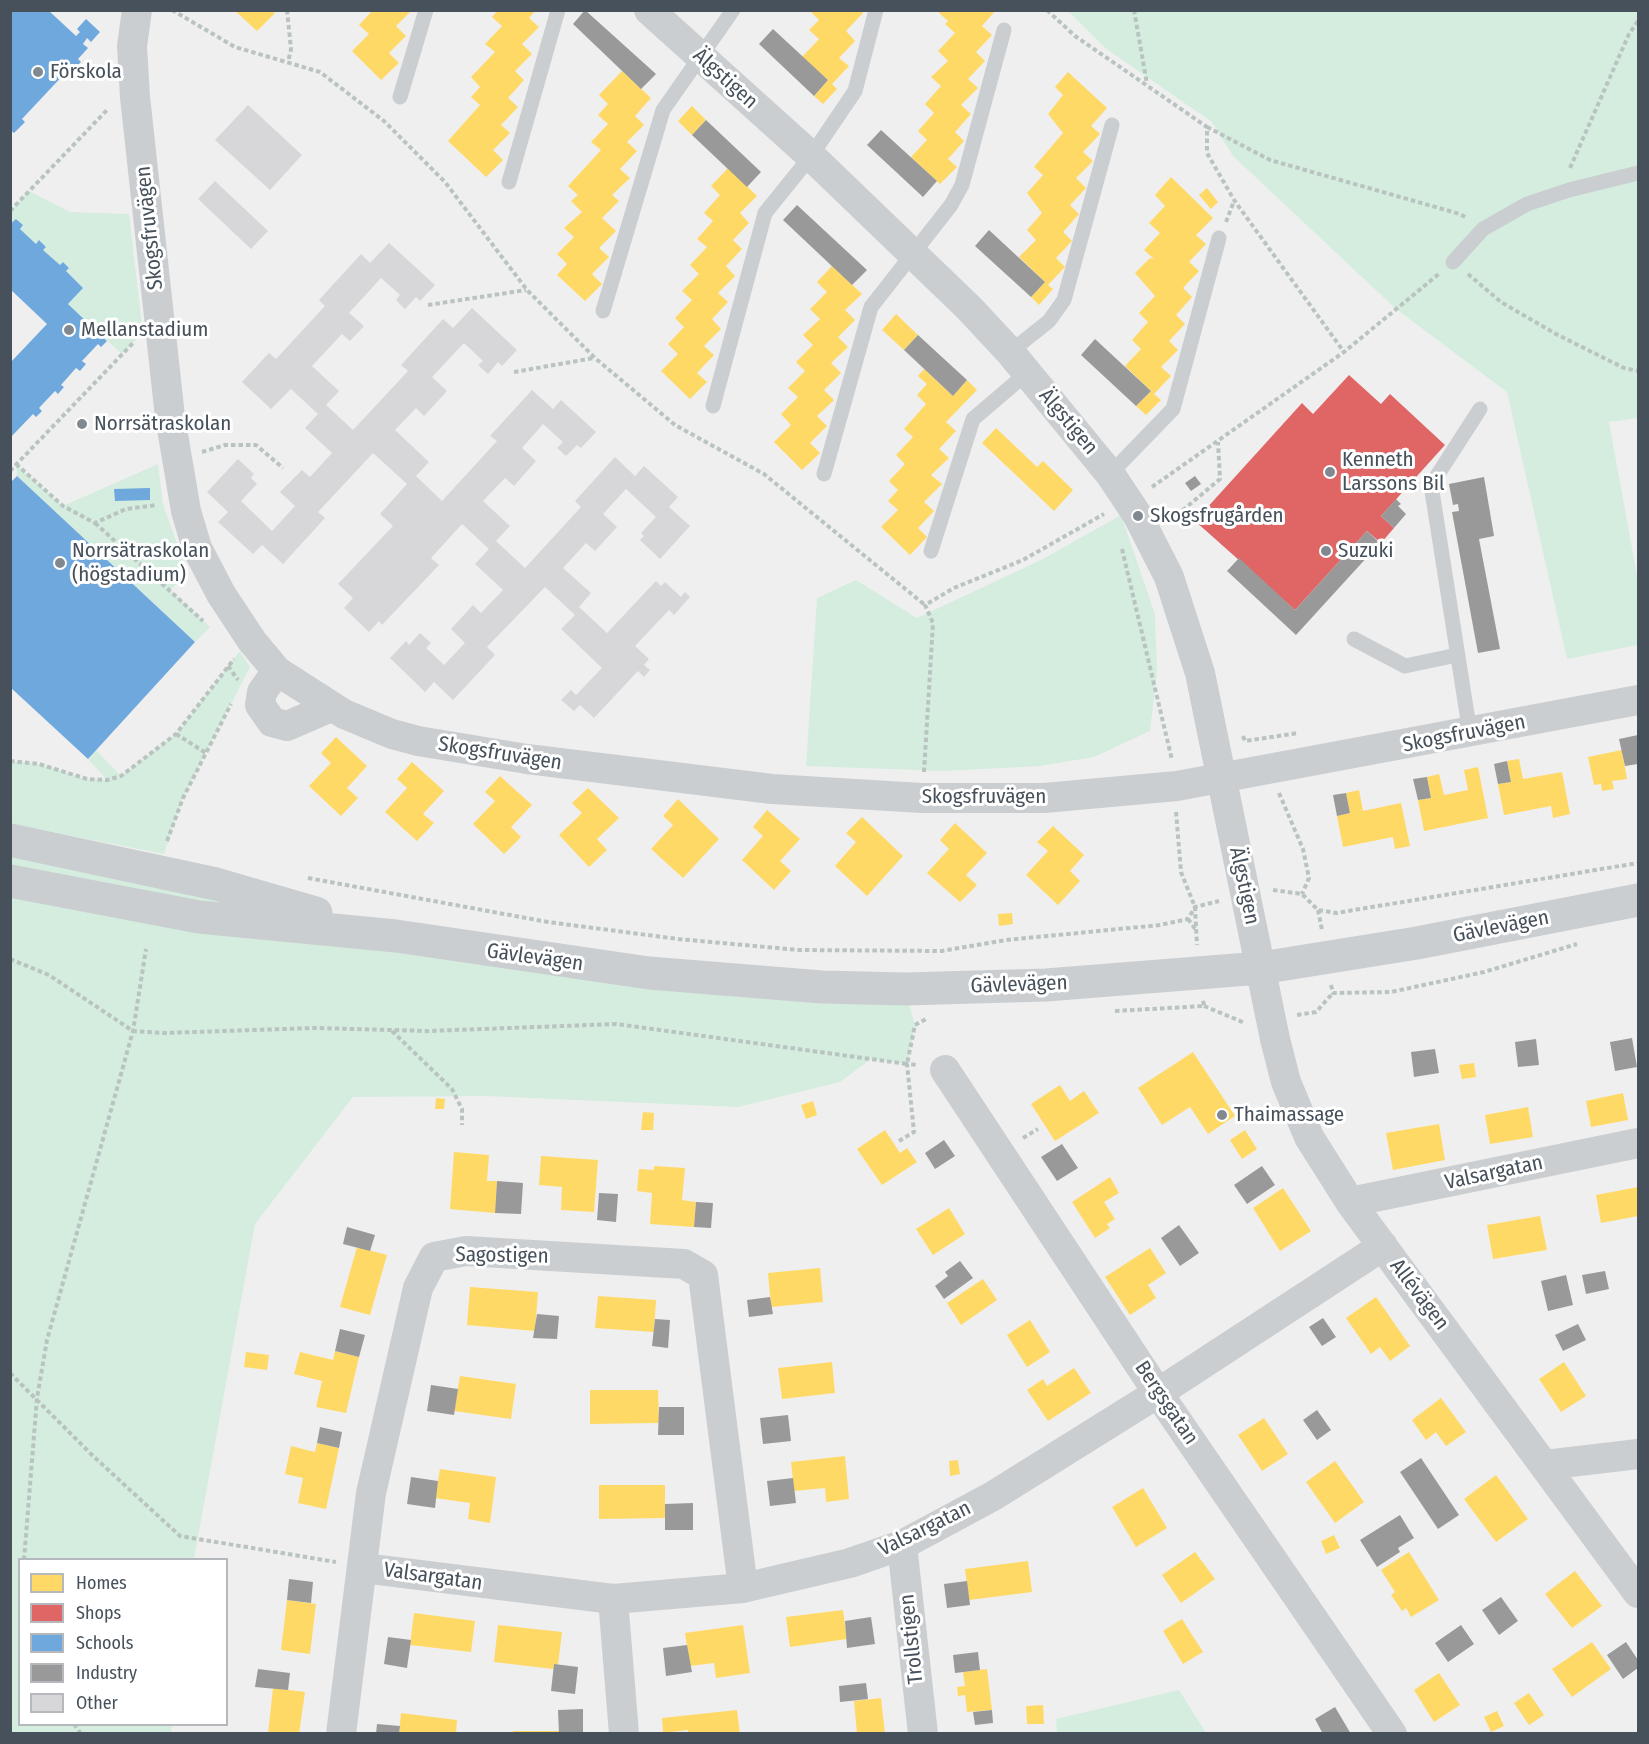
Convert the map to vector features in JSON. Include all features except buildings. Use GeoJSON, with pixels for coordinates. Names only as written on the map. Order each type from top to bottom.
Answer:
{"type":"FeatureCollection","features":[{"type":"Feature","properties":{"kind":"main road","name":"Gävlevägen"},"geometry":{"type":"LineString","coordinates":[[10,840],[216,884],[396,936]]}},
{"type":"Feature","properties":{"kind":"main road","name":"Gävlevägen"},"geometry":{"type":"LineString","coordinates":[[10,882],[199,917],[396,936],[649,973],[822,987],[905,988],[1037,986],[1261,968],[1417,943],[1638,900]]}},
{"type":"Feature","properties":{"kind":"street","name":"Skogsfruvägen"},"geometry":{"type":"LineString","coordinates":[[137,10],[132,46],[135,98],[175,460],[186,511],[197,548],[221,594],[252,641],[260,659],[331,707],[392,734],[428,743],[527,759],[772,789],[922,798],[1044,798],[1119,792],[1222,779],[1638,700]]}},
{"type":"Feature","properties":{"kind":"street","name":"Älgstigen"},"geometry":{"type":"LineString","coordinates":[[649,10],[811,156],[914,254],[1018,363],[1110,474],[1149,535],[1177,598],[1200,673],[1261,968]]}},
{"type":"Feature","properties":{"kind":"street"},"geometry":{"type":"LineString","coordinates":[[260,659],[262,692],[260,705],[272,722],[287,726],[331,707]]}},
{"type":"Feature","properties":{"kind":"street","name":"Allévägen"},"geometry":{"type":"LineString","coordinates":[[1261,968],[1286,1082],[1309,1137],[1350,1202],[1638,1593]]}},
{"type":"Feature","properties":{"kind":"street","name":"Bergsgatan"},"geometry":{"type":"LineString","coordinates":[[945,1070],[1158,1393],[1392,1734]]}},
{"type":"Feature","properties":{"kind":"street","name":"Valsargatan"},"geometry":{"type":"LineString","coordinates":[[1350,1202],[1638,1143]]}},
{"type":"Feature","properties":{"kind":"street","name":"Valsargatan"},"geometry":{"type":"LineString","coordinates":[[363,1568],[613,1599],[743,1588],[840,1566],[902,1545],[993,1496],[1158,1393],[1383,1246]]}},
{"type":"Feature","properties":{"kind":"street","name":"Sagostigen"},"geometry":{"type":"LineString","coordinates":[[340,1734],[371,1493],[418,1288],[434,1257],[466,1251],[684,1264],[703,1275],[743,1588]]}},
{"type":"Feature","properties":{"kind":"street"},"geometry":{"type":"LineString","coordinates":[[1545,1465],[1638,1454]]}},
{"type":"Feature","properties":{"kind":"street","name":"Trollstigen"},"geometry":{"type":"LineString","coordinates":[[902,1545],[922,1734]]}},
{"type":"Feature","properties":{"kind":"street"},"geometry":{"type":"LineString","coordinates":[[613,1599],[624,1734]]}},
{"type":"Feature","properties":{"kind":"lane"},"geometry":{"type":"LineString","coordinates":[[400,97],[426,10]]}},
{"type":"Feature","properties":{"kind":"lane"},"geometry":{"type":"LineString","coordinates":[[509,182],[558,10]]}},
{"type":"Feature","properties":{"kind":"lane"},"geometry":{"type":"LineString","coordinates":[[603,311],[663,110],[733,10]]}},
{"type":"Feature","properties":{"kind":"lane"},"geometry":{"type":"LineString","coordinates":[[713,406],[765,213],[811,156],[855,91],[876,10]]}},
{"type":"Feature","properties":{"kind":"lane"},"geometry":{"type":"LineString","coordinates":[[824,474],[871,307],[951,205],[962,185],[1004,30]]}},
{"type":"Feature","properties":{"kind":"lane"},"geometry":{"type":"LineString","coordinates":[[931,551],[973,419],[1064,300],[1112,125]]}},
{"type":"Feature","properties":{"kind":"lane"},"geometry":{"type":"LineString","coordinates":[[1453,262],[1483,229],[1527,204],[1569,190],[1638,173]]}},
{"type":"Feature","properties":{"kind":"lane"},"geometry":{"type":"LineString","coordinates":[[1110,474],[1173,409],[1219,238]]}},
{"type":"Feature","properties":{"kind":"lane"},"geometry":{"type":"LineString","coordinates":[[1470,733],[1431,485],[1480,409]]}},
{"type":"Feature","properties":{"kind":"lane"},"geometry":{"type":"LineString","coordinates":[[1353,639],[1405,666],[1457,656]]}},
{"type":"Feature","properties":{"kind":"path"},"geometry":{"type":"LineString","coordinates":[[172,10],[236,47],[320,72],[384,121],[445,182],[526,290],[595,358],[675,425],[764,474],[925,604]]}},
{"type":"Feature","properties":{"kind":"path"},"geometry":{"type":"LineString","coordinates":[[287,10],[291,49],[288,62]]}},
{"type":"Feature","properties":{"kind":"path"},"geometry":{"type":"LineString","coordinates":[[1047,10],[1075,36],[1206,127],[1270,160],[1460,214],[1483,229]]}},
{"type":"Feature","properties":{"kind":"path"},"geometry":{"type":"LineString","coordinates":[[1134,10],[1147,84]]}},
{"type":"Feature","properties":{"kind":"path"},"geometry":{"type":"LineString","coordinates":[[1569,190],[1570,169],[1629,34],[1638,21]]}},
{"type":"Feature","properties":{"kind":"path"},"geometry":{"type":"LineString","coordinates":[[10,211],[118,99],[135,98]]}},
{"type":"Feature","properties":{"kind":"path"},"geometry":{"type":"LineString","coordinates":[[1206,127],[1207,153],[1234,200],[1344,352]]}},
{"type":"Feature","properties":{"kind":"path"},"geometry":{"type":"LineString","coordinates":[[1453,262],[1501,302],[1593,353],[1624,368],[1638,371]]}},
{"type":"Feature","properties":{"kind":"path"},"geometry":{"type":"LineString","coordinates":[[428,305],[526,290]]}},
{"type":"Feature","properties":{"kind":"path"},"geometry":{"type":"LineString","coordinates":[[10,471],[136,340]]}},
{"type":"Feature","properties":{"kind":"path"},"geometry":{"type":"LineString","coordinates":[[514,372],[595,358]]}},
{"type":"Feature","properties":{"kind":"path"},"geometry":{"type":"LineString","coordinates":[[1166,527],[1220,479],[1218,442]]}},
{"type":"Feature","properties":{"kind":"path"},"geometry":{"type":"LineString","coordinates":[[175,460],[225,445],[256,445],[283,468]]}},
{"type":"Feature","properties":{"kind":"path"},"geometry":{"type":"LineString","coordinates":[[16,465],[63,506],[94,523],[210,627]]}},
{"type":"Feature","properties":{"kind":"path"},"geometry":{"type":"LineString","coordinates":[[94,523],[126,509],[163,504]]}},
{"type":"Feature","properties":{"kind":"path"},"geometry":{"type":"LineString","coordinates":[[1121,544],[1172,760],[1161,762]]}},
{"type":"Feature","properties":{"kind":"path"},"geometry":{"type":"LineString","coordinates":[[228,666],[241,685],[250,667],[260,659]]}},
{"type":"Feature","properties":{"kind":"path"},"geometry":{"type":"LineString","coordinates":[[10,761],[39,765],[87,779],[107,780],[121,776],[176,734],[228,666],[260,659]]}},
{"type":"Feature","properties":{"kind":"path"},"geometry":{"type":"LineString","coordinates":[[167,841],[183,798],[236,695]]}},
{"type":"Feature","properties":{"kind":"path"},"geometry":{"type":"LineString","coordinates":[[176,734],[206,753]]}},
{"type":"Feature","properties":{"kind":"path"},"geometry":{"type":"LineString","coordinates":[[1274,770],[1279,794],[1303,849],[1309,878],[1302,894]]}},
{"type":"Feature","properties":{"kind":"path"},"geometry":{"type":"LineString","coordinates":[[301,878],[350,884],[548,922],[657,937],[799,950],[942,951],[1006,940],[1160,925],[1188,919],[1195,907],[1278,889],[1302,894],[1318,910],[1336,913],[1638,863]]}},
{"type":"Feature","properties":{"kind":"path"},"geometry":{"type":"LineString","coordinates":[[1188,919],[1196,931]]}},
{"type":"Feature","properties":{"kind":"path"},"geometry":{"type":"LineString","coordinates":[[24,1558],[37,1398],[47,1340],[133,1030],[146,949]]}},
{"type":"Feature","properties":{"kind":"path"},"geometry":{"type":"LineString","coordinates":[[392,1030],[452,1089],[462,1110],[462,1125]]}},
{"type":"Feature","properties":{"kind":"path"},"geometry":{"type":"LineString","coordinates":[[899,1141],[914,1132],[907,1064]]}},
{"type":"Feature","properties":{"kind":"path"},"geometry":{"type":"LineString","coordinates":[[10,1373],[92,1455],[180,1536],[363,1568]]}},
{"type":"Feature","properties":{"kind":"green space"},"geometry":{"type":"Polygon","coordinates":[[[1068,11],[1638,11],[1638,418],[1609,422],[1638,581],[1638,645],[1567,659],[1507,392],[1396,309],[1233,156],[1212,122],[1105,48],[1068,11]]]}},
{"type":"Feature","properties":{"kind":"green space"},"geometry":{"type":"Polygon","coordinates":[[[29,191],[70,212],[129,214],[143,333],[122,354],[68,304],[83,288],[66,271],[69,268],[63,262],[60,265],[43,250],[46,247],[40,241],[36,244],[20,229],[23,225],[17,219],[13,222],[11,220],[10,211],[29,191]]]}},
{"type":"Feature","properties":{"kind":"green space"},"geometry":{"type":"Polygon","coordinates":[[[16,464],[63,506],[158,464],[163,504],[188,574],[170,590],[210,627],[195,642],[17,476],[16,464]]]}},
{"type":"Feature","properties":{"kind":"green space"},"geometry":{"type":"Polygon","coordinates":[[[1121,515],[1155,614],[1157,672],[1150,731],[1094,757],[1040,766],[944,771],[806,766],[817,598],[856,580],[917,618],[1043,559],[1121,515]]]}},
{"type":"Feature","properties":{"kind":"green space"},"geometry":{"type":"Polygon","coordinates":[[[240,651],[250,667],[183,798],[164,854],[11,824],[11,761],[39,764],[87,779],[107,780],[88,759],[96,750],[121,776],[176,734],[240,651]]]}},
{"type":"Feature","properties":{"kind":"green space"},"geometry":{"type":"Polygon","coordinates":[[[11,840],[396,936],[905,989],[915,1025],[907,1064],[871,1059],[840,1082],[738,1107],[484,1096],[353,1097],[255,1224],[194,1558],[18,1558],[18,1726],[172,1726],[171,1733],[11,1734],[11,840]]]}},
{"type":"Feature","properties":{"kind":"green space"},"geometry":{"type":"Polygon","coordinates":[[[1179,1690],[1206,1733],[1057,1733],[1056,1719],[1179,1690]]]}},
{"type":"Feature","properties":{"kind":"place","name":"Förskola"},"geometry":{"type":"Point","coordinates":[38,72]}},
{"type":"Feature","properties":{"kind":"place","name":"Mellanstadium"},"geometry":{"type":"Point","coordinates":[69,330]}},
{"type":"Feature","properties":{"kind":"place","name":"Norrsätraskolan"},"geometry":{"type":"Point","coordinates":[82,424]}},
{"type":"Feature","properties":{"kind":"place","name":"Kenneth Larssons Bil"},"geometry":{"type":"Point","coordinates":[1330,472]}},
{"type":"Feature","properties":{"kind":"place","name":"Skogsfrugården"},"geometry":{"type":"Point","coordinates":[1138,516]}},
{"type":"Feature","properties":{"kind":"place","name":"Suzuki"},"geometry":{"type":"Point","coordinates":[1326,551]}},
{"type":"Feature","properties":{"kind":"place","name":"Norrsätraskolan (högstadium)"},"geometry":{"type":"Point","coordinates":[60,563]}},
{"type":"Feature","properties":{"kind":"place","name":"Thaimassage"},"geometry":{"type":"Point","coordinates":[1222,1115]}}]}
